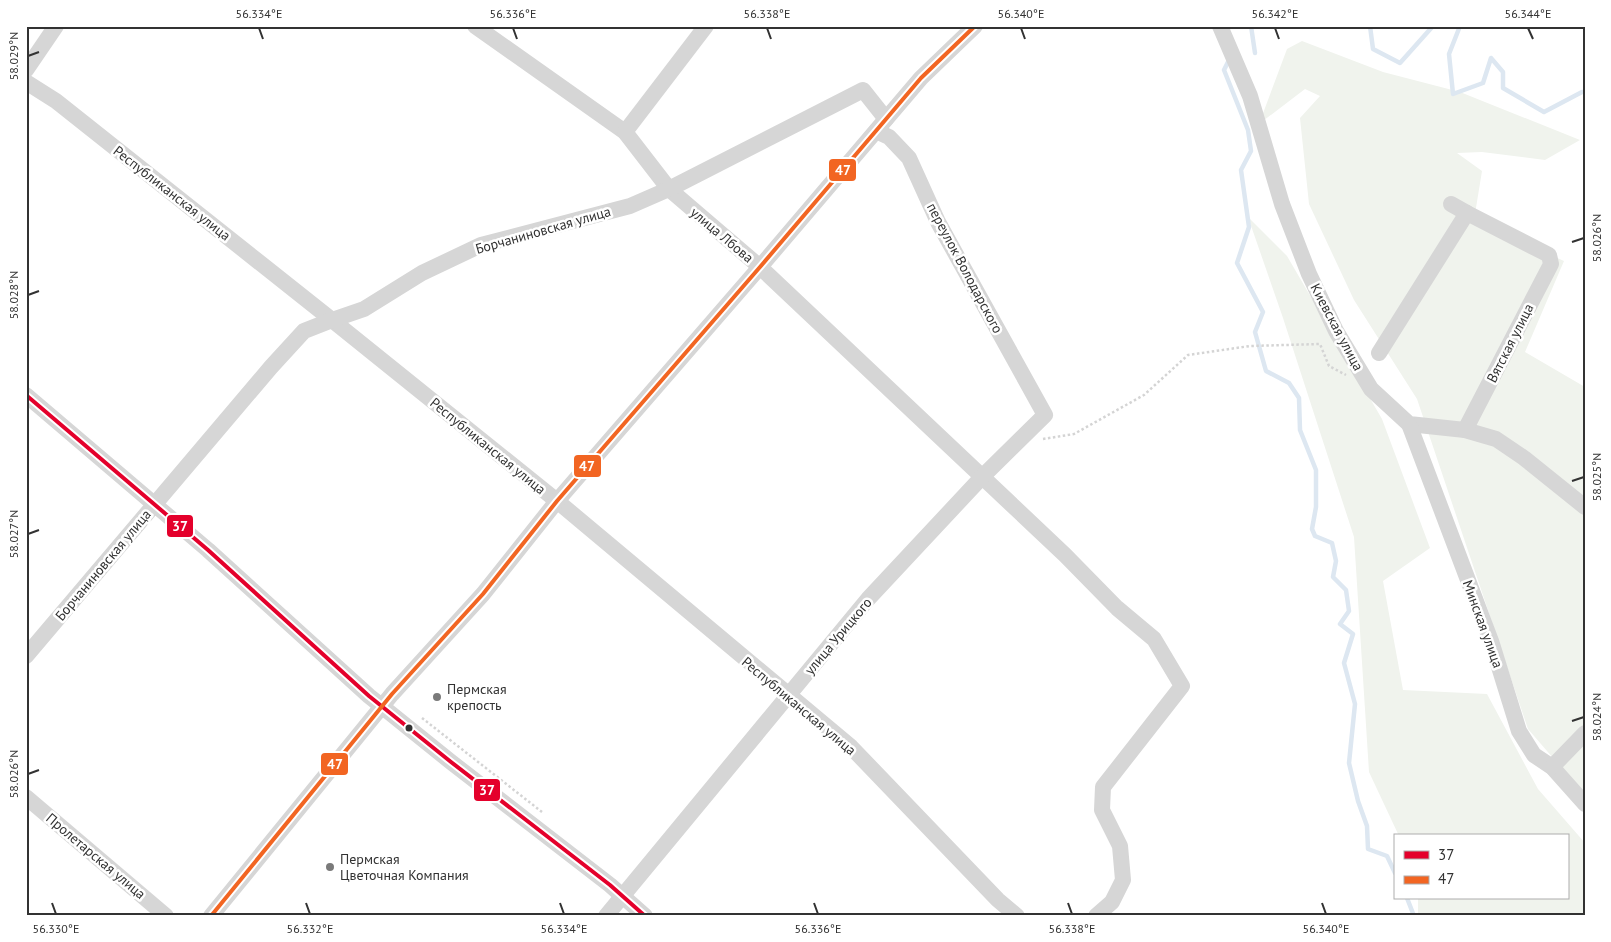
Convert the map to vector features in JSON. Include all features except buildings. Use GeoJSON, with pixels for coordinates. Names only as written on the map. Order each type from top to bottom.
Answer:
{"type":"FeatureCollection","features":[{"type":"Feature","properties":{"kind":"street"},"geometry":{"type":"LineString","coordinates":[[26,70],[56,26]]}},
{"type":"Feature","properties":{"kind":"street","name":"улица Лбова"},"geometry":{"type":"LineString","coordinates":[[475,26],[625,132],[669,189],[760,267],[1065,556],[1117,608],[1154,639],[1182,686],[1103,787],[1102,810],[1120,846],[1123,880],[1112,902],[1096,916]]}},
{"type":"Feature","properties":{"kind":"street"},"geometry":{"type":"LineString","coordinates":[[625,132],[706,26]]}},
{"type":"Feature","properties":{"kind":"street"},"geometry":{"type":"LineString","coordinates":[[211,916],[383,707],[483,594],[557,501],[921,78],[975,26]]}},
{"type":"Feature","properties":{"kind":"street","name":"Киевская улица"},"geometry":{"type":"LineString","coordinates":[[1220,26],[1250,96],[1282,204],[1309,274],[1336,331],[1371,389],[1409,424]]}},
{"type":"Feature","properties":{"kind":"street","name":"Республиканская улица"},"geometry":{"type":"LineString","coordinates":[[26,82],[56,101],[557,501],[851,747],[998,900],[1018,916]]}},
{"type":"Feature","properties":{"kind":"street","name":"Борчаниновская улица"},"geometry":{"type":"LineString","coordinates":[[26,656],[271,367],[304,331],[364,309],[422,273],[481,245],[630,206],[669,189],[863,90],[881,125]]}},
{"type":"Feature","properties":{"kind":"street","name":"переулок Володарского"},"geometry":{"type":"LineString","coordinates":[[881,125],[909,158],[938,222],[1045,415]]}},
{"type":"Feature","properties":{"kind":"street"},"geometry":{"type":"LineString","coordinates":[[1379,353],[1467,213],[1450,204]]}},
{"type":"Feature","properties":{"kind":"street","name":"Вятская улица"},"geometry":{"type":"LineString","coordinates":[[1465,430],[1551,264],[1549,255],[1467,213]]}},
{"type":"Feature","properties":{"kind":"street"},"geometry":{"type":"LineString","coordinates":[[26,395],[208,550],[383,707],[623,895],[645,916]]}},
{"type":"Feature","properties":{"kind":"street","name":"улица Урицкого"},"geometry":{"type":"LineString","coordinates":[[606,916],[868,599],[982,477],[1045,415]]}},
{"type":"Feature","properties":{"kind":"street"},"geometry":{"type":"LineString","coordinates":[[1409,424],[1465,430],[1496,440],[1517,453],[1585,507]]}},
{"type":"Feature","properties":{"kind":"street","name":"Минская улица"},"geometry":{"type":"LineString","coordinates":[[1409,424],[1490,641],[1519,731],[1534,755],[1552,767],[1585,804]]}},
{"type":"Feature","properties":{"kind":"street"},"geometry":{"type":"LineString","coordinates":[[1552,767],[1585,733]]}},
{"type":"Feature","properties":{"kind":"street","name":"Пролетарская улица"},"geometry":{"type":"LineString","coordinates":[[26,796],[166,916]]}},
{"type":"Feature","properties":{"kind":"path"},"geometry":{"type":"LineString","coordinates":[[1017,443],[1074,434],[1144,395],[1188,355],[1250,346],[1320,344],[1329,366],[1346,376]]}},
{"type":"Feature","properties":{"kind":"shaded area"},"geometry":{"type":"Polygon","coordinates":[[[1302,41],[1383,72],[1460,92],[1580,140],[1545,160],[1482,152],[1457,153],[1482,171],[1474,220],[1564,261],[1525,352],[1585,387],[1585,795],[1528,729],[1417,399],[1354,300],[1309,204],[1300,118],[1320,96],[1305,89],[1259,124],[1287,49],[1302,41]]]}},
{"type":"Feature","properties":{"kind":"shaded area"},"geometry":{"type":"Polygon","coordinates":[[[1248,217],[1287,256],[1382,419],[1430,548],[1383,581],[1403,690],[1487,694],[1538,789],[1585,843],[1585,916],[1418,916],[1418,900],[1568,900],[1568,834],[1398,834],[1369,772],[1354,537],[1248,217]]]}},
{"type":"Feature","properties":{"kind":"waterway"},"geometry":{"type":"LineString","coordinates":[[1251,26],[1255,53]]}},
{"type":"Feature","properties":{"kind":"waterway"},"geometry":{"type":"LineString","coordinates":[[1370,26],[1373,49],[1400,63],[1433,26]]}},
{"type":"Feature","properties":{"kind":"waterway"},"geometry":{"type":"LineString","coordinates":[[1460,26],[1449,54],[1453,94],[1483,83],[1491,58],[1503,72],[1503,88],[1544,112],[1585,92]]}},
{"type":"Feature","properties":{"kind":"waterway"},"geometry":{"type":"LineString","coordinates":[[1228,62],[1224,70],[1248,130],[1251,151],[1241,170],[1249,227],[1237,263],[1263,312],[1255,332],[1266,371],[1289,383],[1299,398],[1300,430],[1316,470],[1316,507],[1312,529],[1315,536],[1332,543],[1336,561],[1333,577],[1346,590],[1349,611],[1340,624],[1353,634],[1344,663],[1355,704],[1349,763],[1358,801],[1367,826],[1368,849],[1387,856],[1394,871]]}},
{"type":"Feature","properties":{"kind":"waterway"},"geometry":{"type":"LineString","coordinates":[[1408,900],[1414,916]]}},
{"type":"Feature","properties":{"kind":"transit line","name":"47"},"geometry":{"type":"LineString","coordinates":[[211,916],[392,694],[483,594],[557,501],[921,78],[975,26]]}},
{"type":"Feature","properties":{"kind":"transit line","name":"37"},"geometry":{"type":"LineString","coordinates":[[26,395],[208,550],[369,696],[610,885],[645,916]]}},
{"type":"Feature","properties":{"kind":"place","name":"Пермская крепость"},"geometry":{"type":"Point","coordinates":[437,697]}},
{"type":"Feature","properties":{"kind":"place","name":"Пермская Цветочная Компания"},"geometry":{"type":"Point","coordinates":[330,867]}}]}
